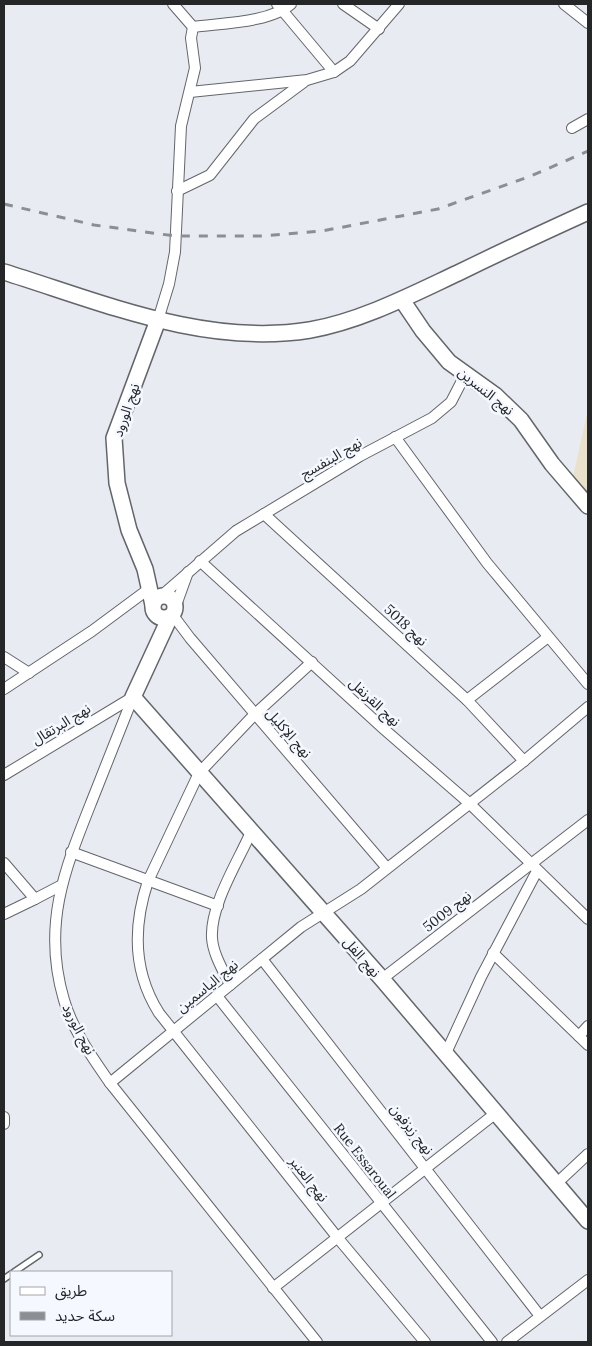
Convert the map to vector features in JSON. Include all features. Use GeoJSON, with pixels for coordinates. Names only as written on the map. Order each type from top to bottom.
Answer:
{"type":"FeatureCollection","features":[{"type":"Feature","properties":{"kind":"street"},"geometry":{"type":"LineString","coordinates":[[173,4],[193,27]]}},
{"type":"Feature","properties":{"kind":"street"},"geometry":{"type":"LineString","coordinates":[[344,4],[379,29]]}},
{"type":"Feature","properties":{"kind":"street"},"geometry":{"type":"LineString","coordinates":[[190,92],[307,80],[334,72],[350,61],[399,4]]}},
{"type":"Feature","properties":{"kind":"street"},"geometry":{"type":"LineString","coordinates":[[564,4],[588,23]]}},
{"type":"Feature","properties":{"kind":"street"},"geometry":{"type":"LineString","coordinates":[[193,27],[247,20],[284,6],[334,72]]}},
{"type":"Feature","properties":{"kind":"street"},"geometry":{"type":"LineString","coordinates":[[158,320],[169,284],[175,252],[182,126],[196,68],[191,38],[193,27]]}},
{"type":"Feature","properties":{"kind":"street"},"geometry":{"type":"LineString","coordinates":[[177,191],[210,175],[254,119],[307,80]]}},
{"type":"Feature","properties":{"kind":"street"},"geometry":{"type":"LineString","coordinates":[[572,128],[588,119]]}},
{"type":"Feature","properties":{"kind":"street"},"geometry":{"type":"LineString","coordinates":[[4,272],[158,320],[238,332],[309,330],[340,322],[402,300],[588,212]]}},
{"type":"Feature","properties":{"kind":"street","name":"نهج النسرين"},"geometry":{"type":"LineString","coordinates":[[402,300],[423,332],[449,362],[495,395],[522,420],[552,464],[588,506]]}},
{"type":"Feature","properties":{"kind":"street","name":"نهج الورود"},"geometry":{"type":"LineString","coordinates":[[158,320],[114,438],[117,484],[130,530],[163,603],[150,656],[71,852],[60,886],[56,921],[57,965],[60,985],[72,1021],[110,1083],[318,1342]]}},
{"type":"Feature","properties":{"kind":"street","name":"نهج البنفسج"},"geometry":{"type":"LineString","coordinates":[[4,689],[30,673],[163,603],[189,571],[236,531],[360,456],[432,418],[451,402],[466,373]]}},
{"type":"Feature","properties":{"kind":"street"},"geometry":{"type":"LineString","coordinates":[[395,438],[487,563],[588,684]]}},
{"type":"Feature","properties":{"kind":"street","name":"نهج 5018"},"geometry":{"type":"LineString","coordinates":[[264,514],[467,700],[524,761]]}},
{"type":"Feature","properties":{"kind":"street","name":"نهج القرنفل"},"geometry":{"type":"LineString","coordinates":[[200,561],[385,730],[469,803],[588,919]]}},
{"type":"Feature","properties":{"kind":"street"},"geometry":{"type":"LineString","coordinates":[[163,603],[189,571]]}},
{"type":"Feature","properties":{"kind":"street","name":"نهج الإكليل"},"geometry":{"type":"LineString","coordinates":[[163,603],[387,868]]}},
{"type":"Feature","properties":{"kind":"street"},"geometry":{"type":"LineString","coordinates":[[467,700],[548,637]]}},
{"type":"Feature","properties":{"kind":"street"},"geometry":{"type":"LineString","coordinates":[[4,657],[30,673]]}},
{"type":"Feature","properties":{"kind":"street","name":"نهج العنبر"},"geometry":{"type":"LineString","coordinates":[[312,662],[255,714],[199,773],[148,882],[138,917],[141,969],[150,999],[174,1031],[337,1237],[425,1342]]}},
{"type":"Feature","properties":{"kind":"street","name":"نهج الفل"},"geometry":{"type":"LineString","coordinates":[[133,697],[382,979],[588,1221]]}},
{"type":"Feature","properties":{"kind":"street","name":"نهج البرتقال"},"geometry":{"type":"LineString","coordinates":[[4,775],[133,697]]}},
{"type":"Feature","properties":{"kind":"street","name":"نهج الياسمين"},"geometry":{"type":"LineString","coordinates":[[110,1083],[300,927],[361,889],[524,761],[588,707]]}},
{"type":"Feature","properties":{"kind":"street","name":"نهج 5009"},"geometry":{"type":"LineString","coordinates":[[382,979],[534,868],[588,820]]}},
{"type":"Feature","properties":{"kind":"street"},"geometry":{"type":"LineString","coordinates":[[230,985],[218,960],[212,938],[218,906],[251,832]]}},
{"type":"Feature","properties":{"kind":"street"},"geometry":{"type":"LineString","coordinates":[[71,852],[148,882],[218,906]]}},
{"type":"Feature","properties":{"kind":"street"},"geometry":{"type":"LineString","coordinates":[[4,863],[35,898]]}},
{"type":"Feature","properties":{"kind":"street"},"geometry":{"type":"LineString","coordinates":[[446,1053],[534,868]]}},
{"type":"Feature","properties":{"kind":"street"},"geometry":{"type":"LineString","coordinates":[[4,914],[60,886]]}},
{"type":"Feature","properties":{"kind":"street"},"geometry":{"type":"LineString","coordinates":[[493,953],[588,1045]]}},
{"type":"Feature","properties":{"kind":"street","name":"نهج زيزفون"},"geometry":{"type":"LineString","coordinates":[[262,959],[540,1316]]}},
{"type":"Feature","properties":{"kind":"street","name":"Rue Essaroual"},"geometry":{"type":"LineString","coordinates":[[217,996],[492,1342]]}},
{"type":"Feature","properties":{"kind":"street"},"geometry":{"type":"LineString","coordinates":[[579,1036],[588,1026]]}},
{"type":"Feature","properties":{"kind":"street"},"geometry":{"type":"LineString","coordinates":[[273,1288],[496,1113]]}},
{"type":"Feature","properties":{"kind":"street"},"geometry":{"type":"LineString","coordinates":[[4,1118],[4,1124]]}},
{"type":"Feature","properties":{"kind":"street"},"geometry":{"type":"LineString","coordinates":[[557,1183],[588,1154]]}},
{"type":"Feature","properties":{"kind":"street"},"geometry":{"type":"LineString","coordinates":[[507,1342],[588,1280]]}},
{"type":"Feature","properties":{"kind":"lane"},"geometry":{"type":"LineString","coordinates":[[16,1271],[40,1255]]}},
{"type":"Feature","properties":{"kind":"shaded area"},"geometry":{"type":"Polygon","coordinates":[[[588,409],[588,494],[573,477],[588,409]]]}},
{"type":"Feature","properties":{"kind":"railway"},"geometry":{"type":"LineString","coordinates":[[4,204],[94,225],[175,236],[263,236],[322,231],[438,209],[531,176],[588,151]]}}]}
